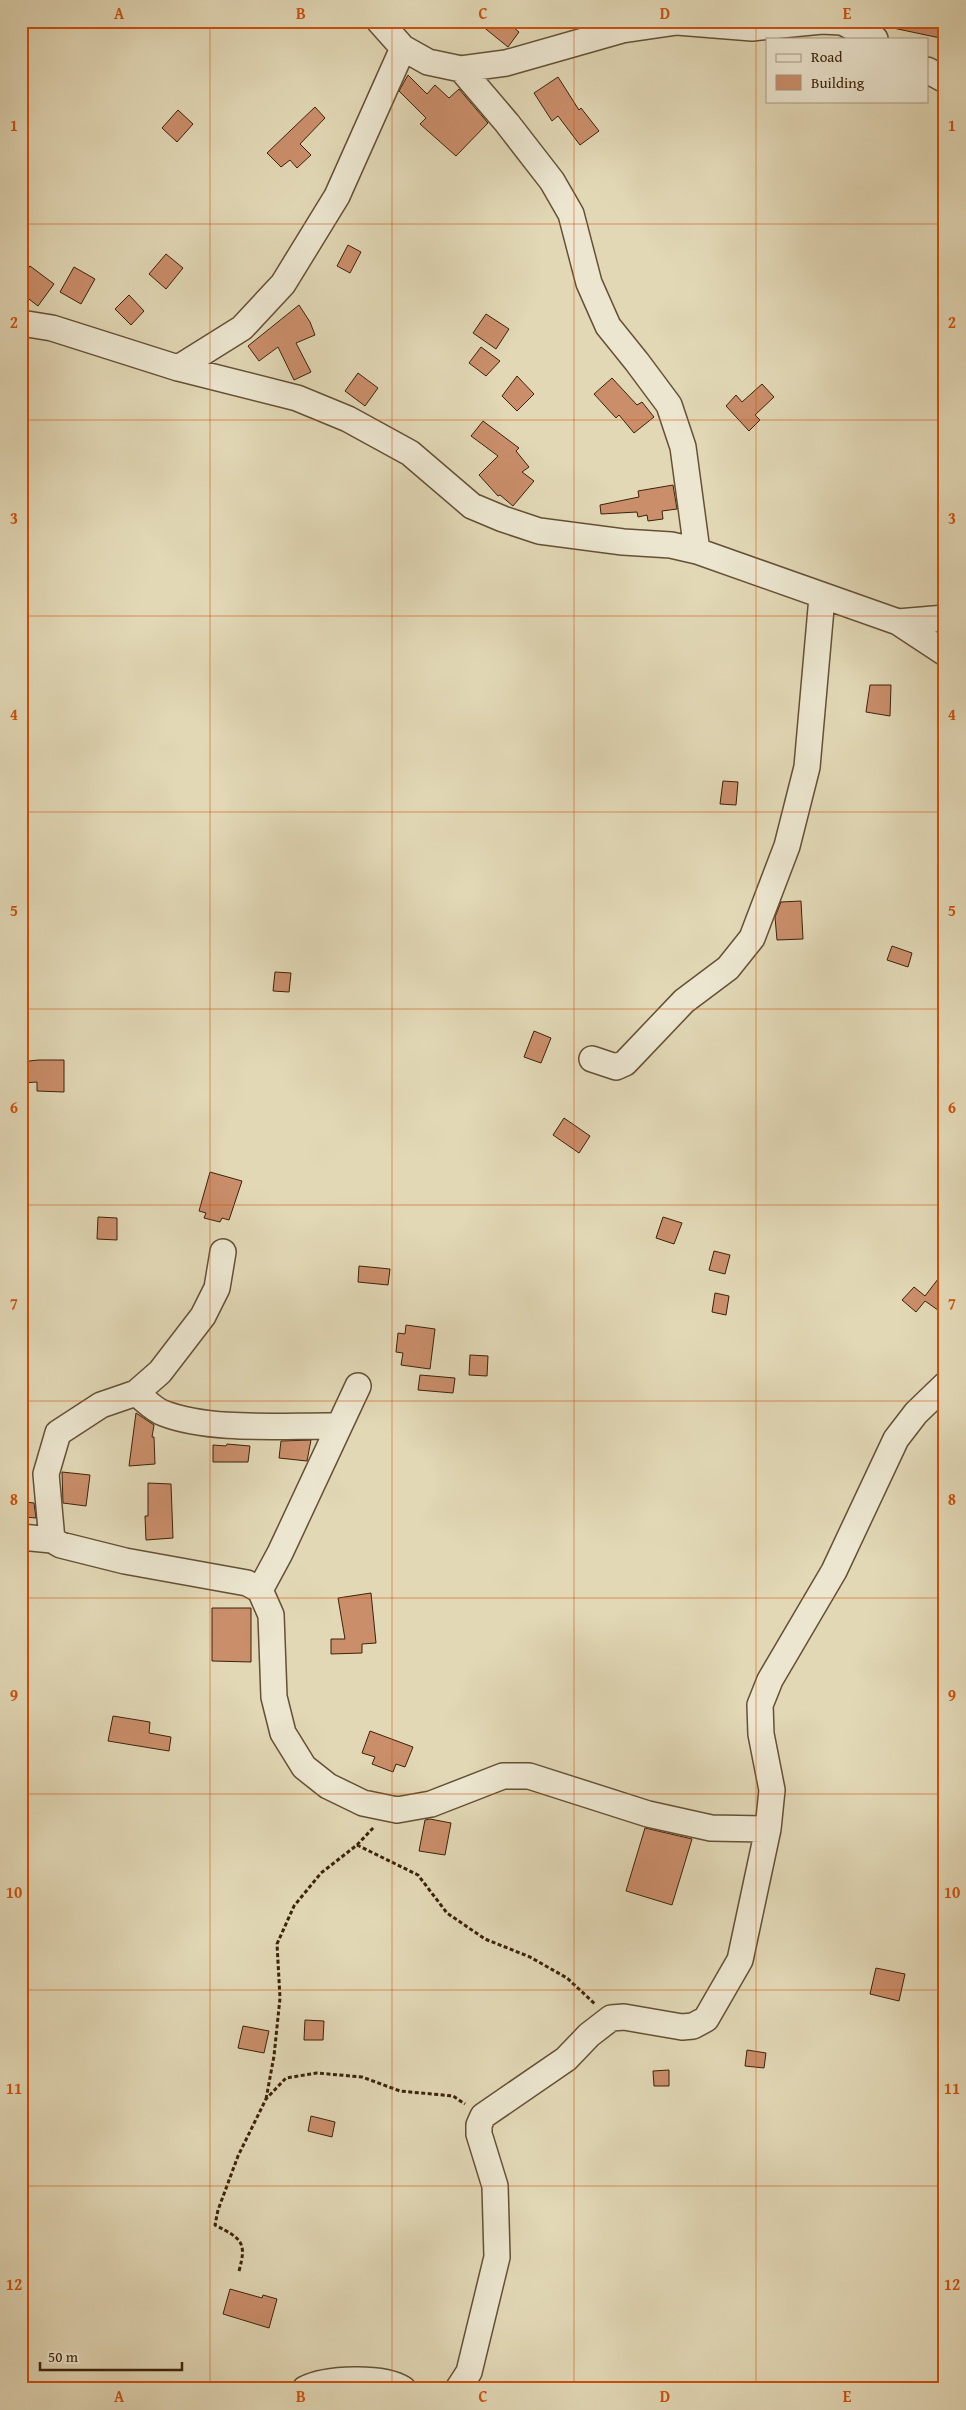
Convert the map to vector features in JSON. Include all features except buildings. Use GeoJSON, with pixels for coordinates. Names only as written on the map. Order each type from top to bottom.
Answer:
{"type":"FeatureCollection","features":[{"type":"Feature","properties":{"kind":"street"},"geometry":{"type":"LineString","coordinates":[[379,21],[403,48],[428,62],[461,69],[506,63],[622,30],[677,22],[752,28],[822,21],[842,22],[873,38]]}},
{"type":"Feature","properties":{"kind":"street"},"geometry":{"type":"LineString","coordinates":[[178,368],[242,328],[283,284],[337,196],[403,48]]}},
{"type":"Feature","properties":{"kind":"street"},"geometry":{"type":"LineString","coordinates":[[461,69],[507,123],[552,181],[571,214],[589,283],[608,326],[669,405],[683,447],[698,551]]}},
{"type":"Feature","properties":{"kind":"street"},"geometry":{"type":"LineString","coordinates":[[928,71],[945,80]]}},
{"type":"Feature","properties":{"kind":"street"},"geometry":{"type":"LineString","coordinates":[[21,323],[52,328],[178,368],[297,398],[348,420],[410,453],[472,506],[503,519],[539,531],[623,542],[671,545],[698,551],[898,622],[945,653]]}},
{"type":"Feature","properties":{"kind":"street"},"geometry":{"type":"LineString","coordinates":[[592,1059],[616,1067],[625,1063],[684,1002],[728,968],[752,938],[787,846],[807,767],[822,596]]}},
{"type":"Feature","properties":{"kind":"street"},"geometry":{"type":"LineString","coordinates":[[898,622],[945,618]]}},
{"type":"Feature","properties":{"kind":"street"},"geometry":{"type":"LineString","coordinates":[[52,1540],[46,1474],[58,1434],[73,1422],[101,1405],[136,1393],[160,1372],[204,1316],[217,1288],[223,1252]]}},
{"type":"Feature","properties":{"kind":"street"},"geometry":{"type":"LineString","coordinates":[[458,2389],[469,2372],[497,2258],[495,2186],[479,2134],[482,2116],[566,2059],[589,2035],[611,2018],[624,2017],[682,2027],[692,2026],[706,2019],[740,1960],[768,1829],[772,1790],[761,1734],[760,1705],[770,1680],[834,1571],[896,1439],[916,1413],[945,1385]]}},
{"type":"Feature","properties":{"kind":"street"},"geometry":{"type":"LineString","coordinates":[[260,1590],[280,1554],[358,1386]]}},
{"type":"Feature","properties":{"kind":"street"},"geometry":{"type":"LineString","coordinates":[[136,1393],[162,1413],[195,1421],[241,1425],[339,1426]]}},
{"type":"Feature","properties":{"kind":"street"},"geometry":{"type":"LineString","coordinates":[[21,1537],[52,1540],[61,1546],[125,1561],[247,1583],[260,1590],[271,1615],[274,1696],[283,1733],[304,1767],[328,1786],[362,1803],[397,1810],[431,1804],[503,1776],[529,1776],[648,1814],[711,1828],[768,1829]]}},
{"type":"Feature","properties":{"kind":"street"},"geometry":{"type":"LineString","coordinates":[[305,2389],[314,2384],[374,2379],[394,2383],[403,2389]]}},
{"type":"Feature","properties":{"kind":"path"},"geometry":{"type":"LineString","coordinates":[[239,2271],[244,2252],[242,2244],[228,2232],[215,2225],[218,2210],[238,2156],[266,2099],[274,2056],[280,1998],[277,1944],[294,1906],[321,1873],[357,1845],[418,1875],[447,1913],[484,1939],[530,1957],[567,1978],[611,2018]]}},
{"type":"Feature","properties":{"kind":"path"},"geometry":{"type":"LineString","coordinates":[[266,2099],[286,2078],[317,2073],[362,2077],[400,2091],[452,2096],[482,2116]]}}]}
